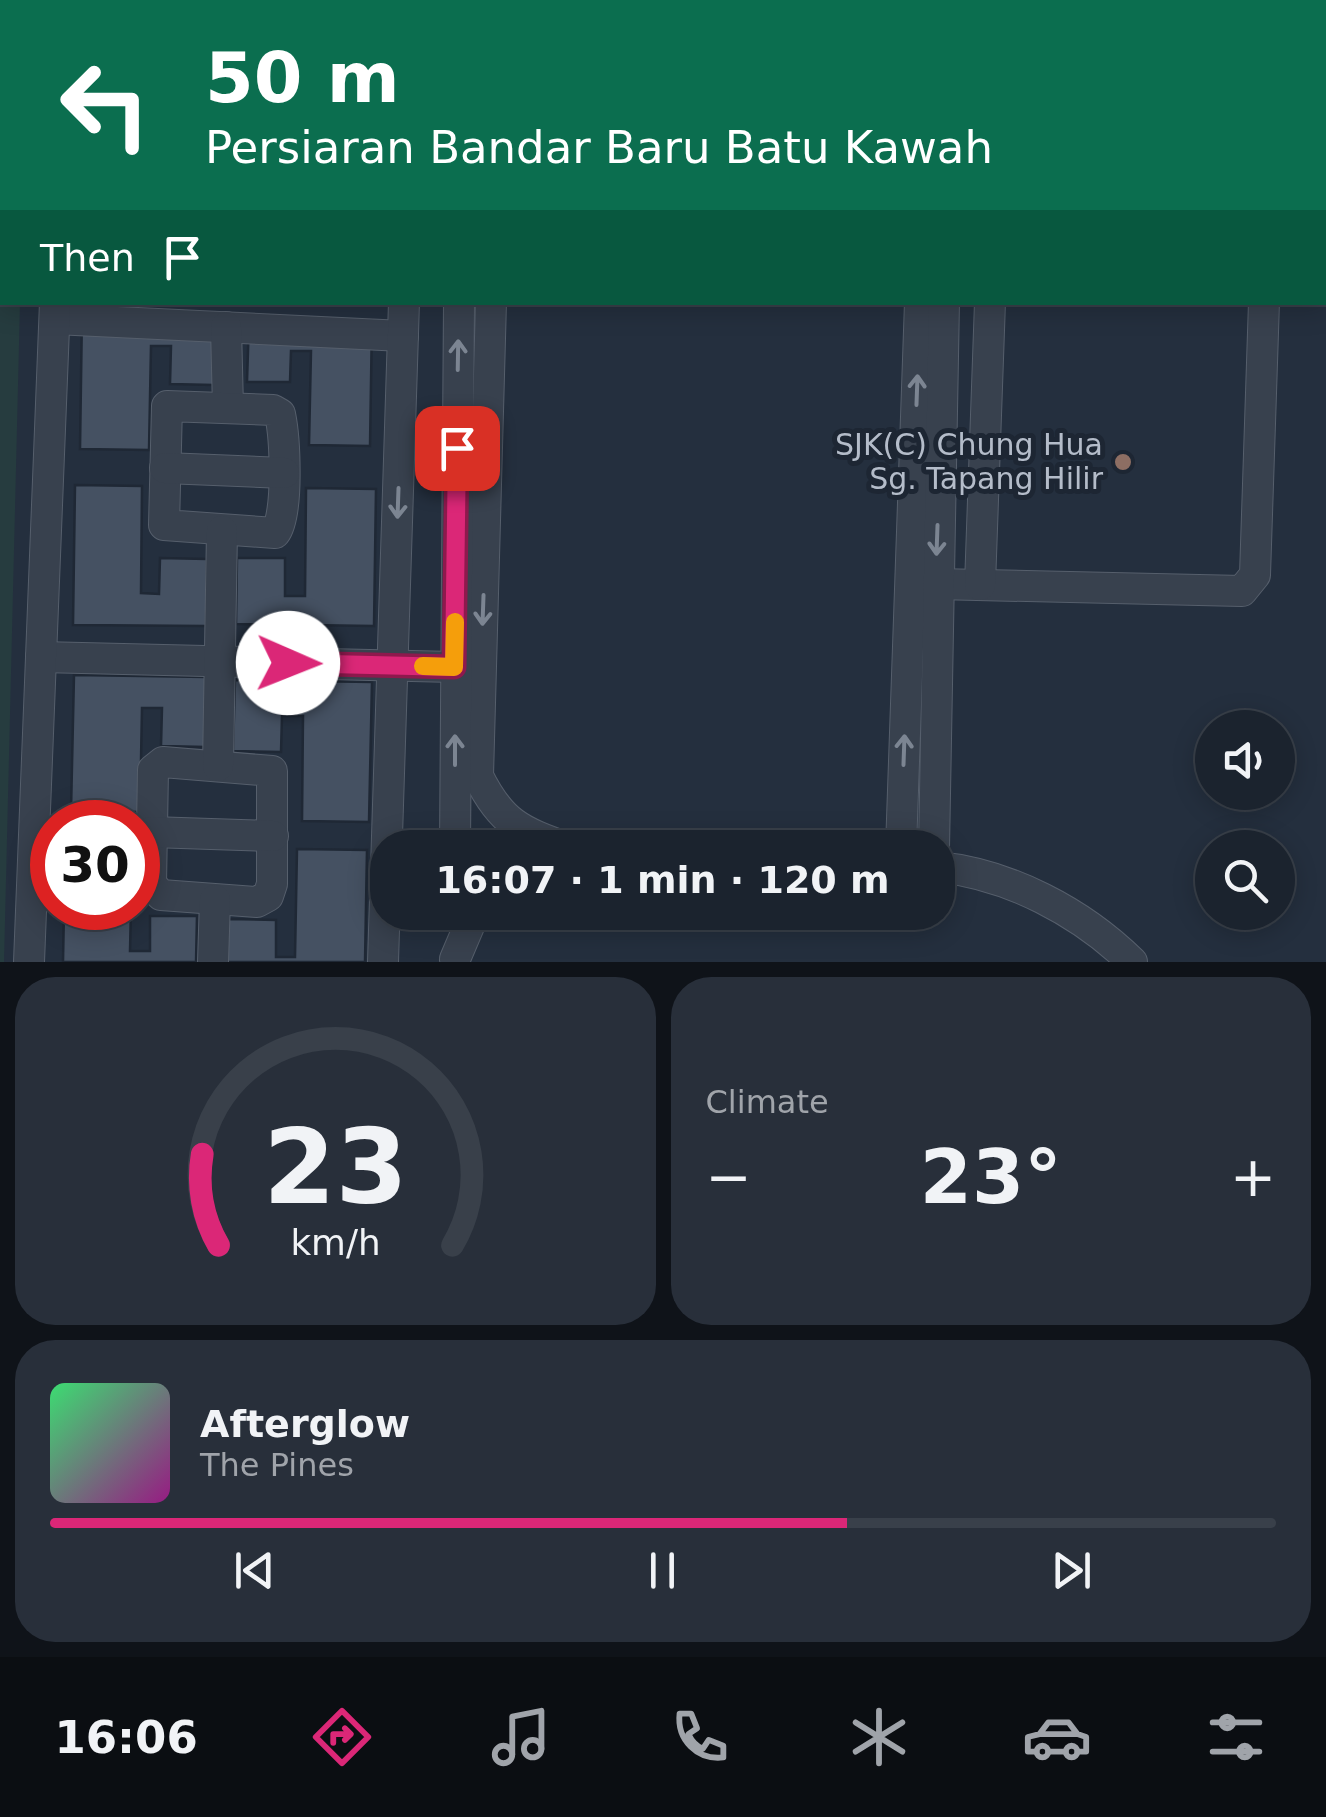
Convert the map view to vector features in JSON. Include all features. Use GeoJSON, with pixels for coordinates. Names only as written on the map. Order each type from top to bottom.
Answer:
{"type":"FeatureCollection","features":[{"type":"Feature","properties":{"kind":"street"},"geometry":{"type":"LineString","coordinates":[[383,962],[404,305]]}},
{"type":"Feature","properties":{"kind":"street"},"geometry":{"type":"LineString","coordinates":[[455,830],[458,305]]}},
{"type":"Feature","properties":{"kind":"street"},"geometry":{"type":"LineString","coordinates":[[492,305],[478,776],[491,803],[508,822],[526,830]]}},
{"type":"Feature","properties":{"kind":"street"},"geometry":{"type":"LineString","coordinates":[[902,830],[920,305]]}},
{"type":"Feature","properties":{"kind":"street"},"geometry":{"type":"LineString","coordinates":[[934,830],[944,305]]}},
{"type":"Feature","properties":{"kind":"street"},"geometry":{"type":"LineString","coordinates":[[980,585],[990,305]]}},
{"type":"Feature","properties":{"kind":"street"},"geometry":{"type":"LineString","coordinates":[[936,584],[1242,591],[1251,586],[1255,576],[1264,305]]}},
{"type":"Feature","properties":{"kind":"street"},"geometry":{"type":"LineString","coordinates":[[29,962],[55,311],[226,327],[404,336]]}},
{"type":"Feature","properties":{"kind":"street"},"geometry":{"type":"LineString","coordinates":[[226,327],[228,408]]}},
{"type":"Feature","properties":{"kind":"street"},"geometry":{"type":"LineString","coordinates":[[167,406],[280,414],[284,473],[281,521],[275,534],[164,525],[165,468],[167,406]]}},
{"type":"Feature","properties":{"kind":"street"},"geometry":{"type":"LineString","coordinates":[[165,468],[284,473]]}},
{"type":"Feature","properties":{"kind":"street"},"geometry":{"type":"LineString","coordinates":[[218,766],[222,531]]}},
{"type":"Feature","properties":{"kind":"street"},"geometry":{"type":"LineString","coordinates":[[41,657],[454,667]]}},
{"type":"Feature","properties":{"kind":"street"},"geometry":{"type":"LineString","coordinates":[[153,800],[156,764],[272,771],[274,836],[268,896],[257,902],[160,894]]}},
{"type":"Feature","properties":{"kind":"street"},"geometry":{"type":"LineString","coordinates":[[160,832],[274,836]]}},
{"type":"Feature","properties":{"kind":"street"},"geometry":{"type":"LineString","coordinates":[[955,869],[1046,900],[1102,932],[1132,962]]}},
{"type":"Feature","properties":{"kind":"street"},"geometry":{"type":"LineString","coordinates":[[214,962],[215,900]]}},
{"type":"Feature","properties":{"kind":"street"},"geometry":{"type":"LineString","coordinates":[[455,930],[455,960]]}},
{"type":"Feature","properties":{"kind":"street"},"geometry":{"type":"LineString","coordinates":[[455,960],[468,930]]}},
{"type":"Feature","properties":{"kind":"green space"},"geometry":{"type":"Polygon","coordinates":[[[0,305],[20,305],[4,962],[0,962],[0,305]]]}},
{"type":"Feature","properties":{"kind":"building"},"geometry":{"type":"Polygon","coordinates":[[[82,313],[216,315],[214,385],[170,384],[171,346],[151,346],[149,450],[80,449],[82,313]]]}},
{"type":"Feature","properties":{"kind":"building"},"geometry":{"type":"Polygon","coordinates":[[[249,319],[372,320],[370,446],[309,445],[311,351],[291,351],[290,382],[247,382],[249,319]]]}},
{"type":"Feature","properties":{"kind":"building"},"geometry":{"type":"Polygon","coordinates":[[[75,485],[142,486],[141,593],[159,594],[160,558],[207,559],[206,626],[73,625],[75,485]]]}},
{"type":"Feature","properties":{"kind":"building"},"geometry":{"type":"Polygon","coordinates":[[[306,488],[376,489],[374,626],[236,624],[237,558],[285,558],[285,596],[305,596],[306,488]]]}},
{"type":"Feature","properties":{"kind":"building"},"geometry":{"type":"Polygon","coordinates":[[[74,675],[207,677],[206,747],[161,746],[162,708],[142,708],[140,800],[71,800],[74,675]]]}},
{"type":"Feature","properties":{"kind":"building"},"geometry":{"type":"Polygon","coordinates":[[[235,680],[372,682],[369,822],[302,821],[303,716],[282,716],[281,752],[233,751],[235,680]]]}},
{"type":"Feature","properties":{"kind":"building"},"geometry":{"type":"Polygon","coordinates":[[[297,849],[367,850],[365,962],[227,962],[228,919],[276,920],[276,957],[295,957],[297,849]]]}},
{"type":"Feature","properties":{"kind":"building"},"geometry":{"type":"Polygon","coordinates":[[[160,916],[197,916],[196,962],[63,962],[64,930],[130,930],[130,951],[150,951],[150,930],[160,930],[160,916]]]}},
{"type":"Feature","properties":{"kind":"slow traffic"},"geometry":{"type":"LineString","coordinates":[[423,666],[454,667],[455,622]]}},
{"type":"Feature","properties":{"kind":"place","name":"SJK(C) Chung Hua Sg. Tapang Hilir"},"geometry":{"type":"Point","coordinates":[1123,462]}},
{"type":"Feature","properties":{"kind":"route"},"geometry":{"type":"LineString","coordinates":[[288,663],[454,667],[457,448]]}}]}
